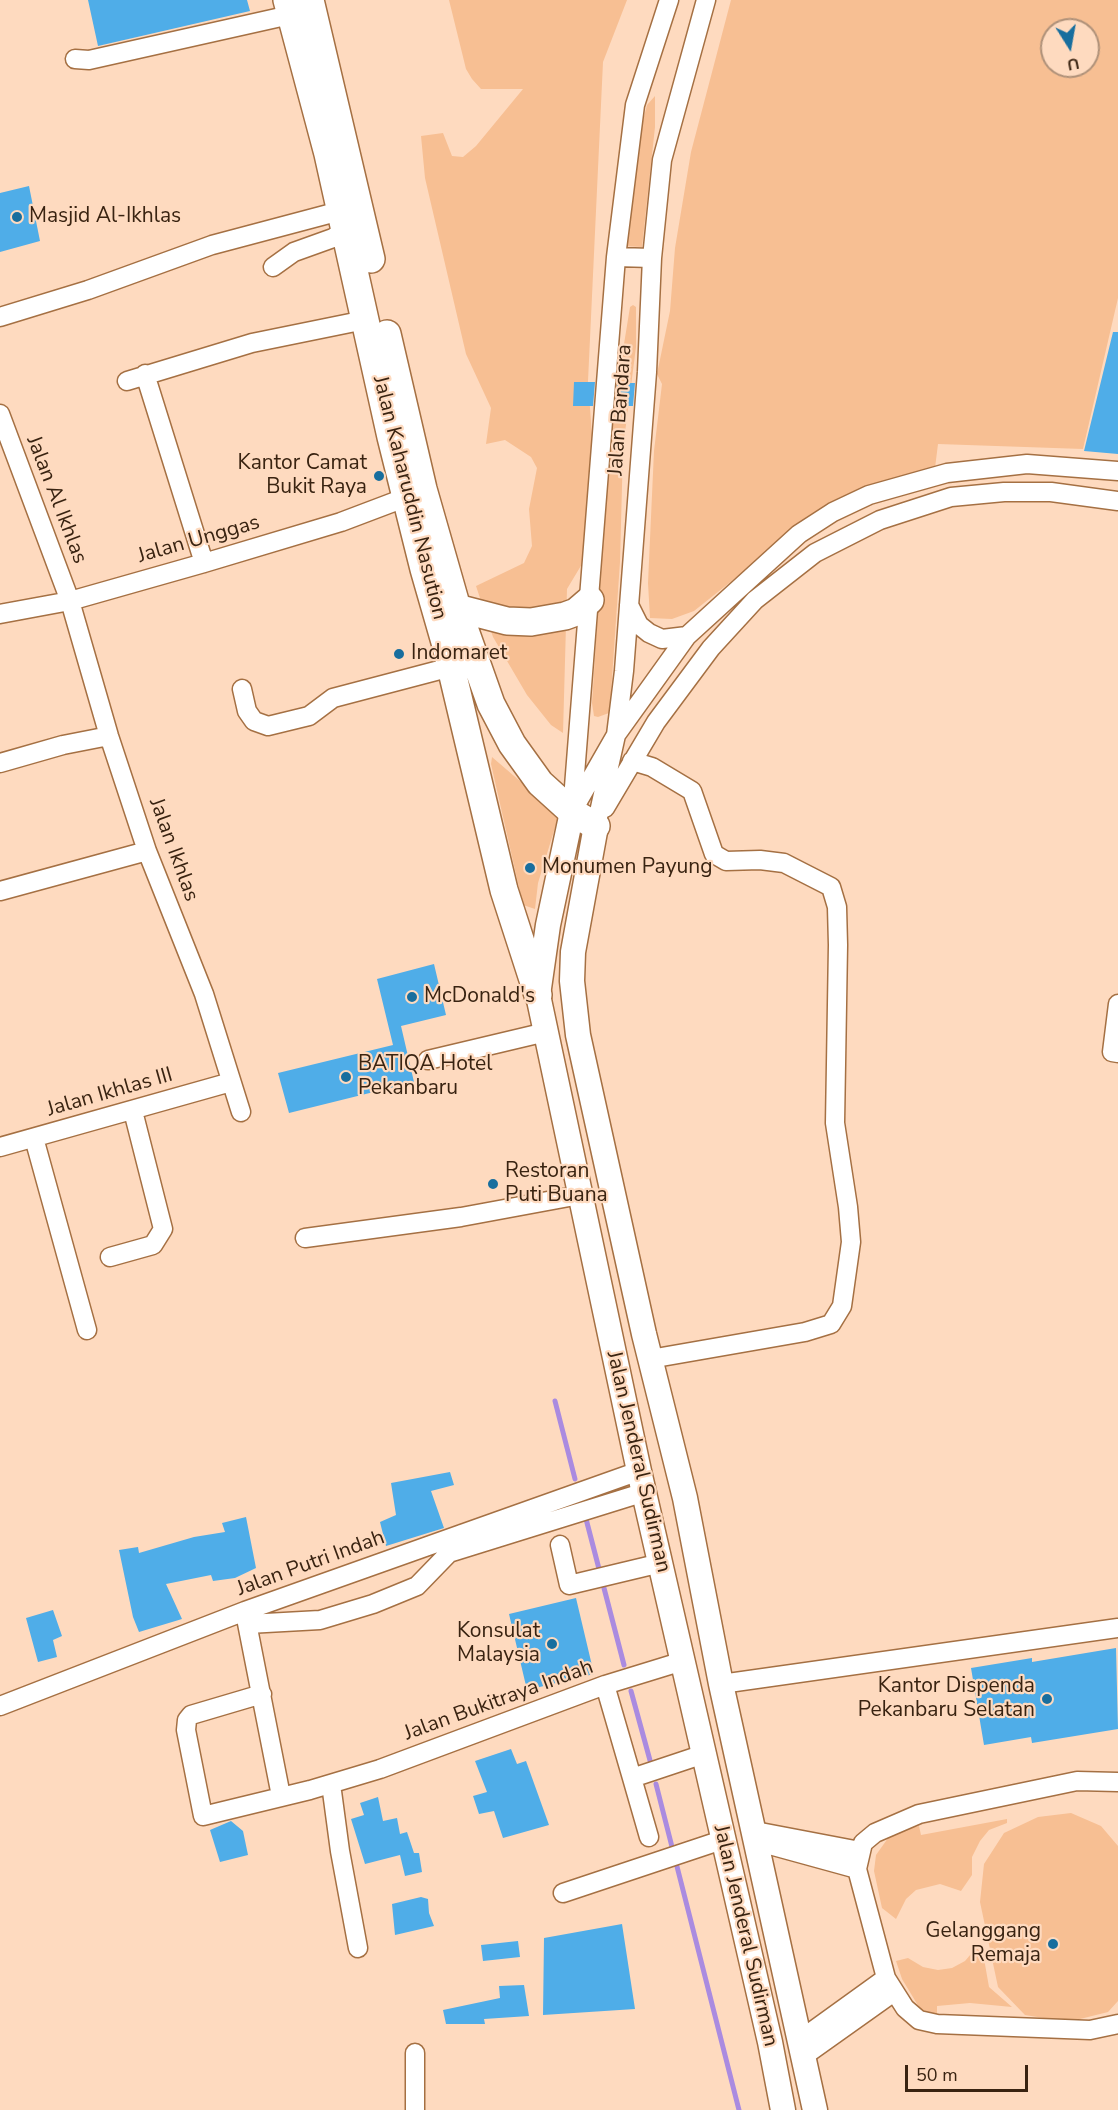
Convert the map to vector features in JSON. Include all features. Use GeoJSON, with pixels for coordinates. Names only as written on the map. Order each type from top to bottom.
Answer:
{"type":"FeatureCollection","features":[{"type":"Feature","properties":{"kind":"highway","name":"Jalan Kaharuddin Nasution"},"geometry":{"type":"LineString","coordinates":[[296,5],[365,320],[400,435],[423,489],[457,608],[500,723],[540,783],[572,812],[596,826]]}},
{"type":"Feature","properties":{"kind":"highway","name":"Jalan Kaharuddin Nasution"},"geometry":{"type":"LineString","coordinates":[[296,5],[342,129],[400,435],[407,497],[451,667],[504,890],[538,995]]}},
{"type":"Feature","properties":{"kind":"highway"},"geometry":{"type":"LineString","coordinates":[[457,608],[507,621],[531,622],[576,612],[590,600]]}},
{"type":"Feature","properties":{"kind":"main road","name":"Jalan Jenderal Sudirman"},"geometry":{"type":"LineString","coordinates":[[572,812],[548,925],[538,995],[643,1489],[770,2042],[783,2110]]}},
{"type":"Feature","properties":{"kind":"main road","name":"Jalan Jenderal Sudirman"},"geometry":{"type":"LineString","coordinates":[[596,826],[573,952],[574,1004],[595,1114],[650,1359],[685,1498],[721,1684],[815,2110]]}},
{"type":"Feature","properties":{"kind":"main road"},"geometry":{"type":"LineString","coordinates":[[643,1489],[685,1498]]}},
{"type":"Feature","properties":{"kind":"street","name":"Jalan Bandara"},"geometry":{"type":"LineString","coordinates":[[572,812],[590,600],[605,367],[616,257],[635,105],[669,0]]}},
{"type":"Feature","properties":{"kind":"street","name":"Jalan Bandara"},"geometry":{"type":"LineString","coordinates":[[596,826],[616,735],[647,372],[652,258],[662,160],[706,0]]}},
{"type":"Feature","properties":{"kind":"street"},"geometry":{"type":"LineString","coordinates":[[75,59],[89,60],[296,5]]}},
{"type":"Feature","properties":{"kind":"street"},"geometry":{"type":"LineString","coordinates":[[273,267],[294,252],[333,238],[343,220]]}},
{"type":"Feature","properties":{"kind":"street"},"geometry":{"type":"LineString","coordinates":[[0,317],[88,290],[212,245],[343,220]]}},
{"type":"Feature","properties":{"kind":"street"},"geometry":{"type":"LineString","coordinates":[[616,257],[652,258]]}},
{"type":"Feature","properties":{"kind":"street"},"geometry":{"type":"LineString","coordinates":[[127,381],[252,343],[365,320]]}},
{"type":"Feature","properties":{"kind":"street"},"geometry":{"type":"LineString","coordinates":[[146,375],[204,563]]}},
{"type":"Feature","properties":{"kind":"street","name":"Jalan Al Ikhlas"},"geometry":{"type":"LineString","coordinates":[[2,423],[70,601]]}},
{"type":"Feature","properties":{"kind":"street"},"geometry":{"type":"LineString","coordinates":[[572,812],[616,735],[687,636],[799,534],[833,512],[869,495],[947,473],[1027,464],[1118,471]]}},
{"type":"Feature","properties":{"kind":"street"},"geometry":{"type":"LineString","coordinates":[[596,826],[656,722],[711,648],[755,600],[815,553],[880,520],[951,497],[1004,492],[1052,492],[1118,501]]}},
{"type":"Feature","properties":{"kind":"street","name":"Jalan Unggas"},"geometry":{"type":"LineString","coordinates":[[0,614],[70,601],[204,563],[341,522],[407,497]]}},
{"type":"Feature","properties":{"kind":"street","name":"Jalan Ikhlas"},"geometry":{"type":"LineString","coordinates":[[70,601],[109,736],[147,851],[204,994],[241,1112]]}},
{"type":"Feature","properties":{"kind":"street"},"geometry":{"type":"LineString","coordinates":[[628,603],[639,625],[649,633],[662,639],[687,636]]}},
{"type":"Feature","properties":{"kind":"street"},"geometry":{"type":"LineString","coordinates":[[242,689],[247,711],[254,721],[268,726],[309,716],[333,698],[451,667]]}},
{"type":"Feature","properties":{"kind":"street"},"geometry":{"type":"LineString","coordinates":[[0,763],[63,745],[109,736]]}},
{"type":"Feature","properties":{"kind":"street"},"geometry":{"type":"LineString","coordinates":[[632,761],[652,766],[692,791],[714,854],[726,861],[760,860],[784,863],[831,887],[837,907],[838,945],[835,1123],[851,1242],[842,1306],[837,1317],[821,1329],[650,1359]]}},
{"type":"Feature","properties":{"kind":"street"},"geometry":{"type":"LineString","coordinates":[[0,891],[147,851]]}},
{"type":"Feature","properties":{"kind":"street"},"geometry":{"type":"LineString","coordinates":[[1115,1052],[1118,1004]]}},
{"type":"Feature","properties":{"kind":"street"},"geometry":{"type":"LineString","coordinates":[[428,1060],[546,1032]]}},
{"type":"Feature","properties":{"kind":"street","name":"Jalan Ikhlas III"},"geometry":{"type":"LineString","coordinates":[[0,1147],[231,1082]]}},
{"type":"Feature","properties":{"kind":"street"},"geometry":{"type":"LineString","coordinates":[[110,1257],[153,1245],[163,1229],[133,1111]]}},
{"type":"Feature","properties":{"kind":"street"},"geometry":{"type":"LineString","coordinates":[[34,1138],[87,1330]]}},
{"type":"Feature","properties":{"kind":"street"},"geometry":{"type":"LineString","coordinates":[[305,1238],[462,1216],[580,1195]]}},
{"type":"Feature","properties":{"kind":"street"},"geometry":{"type":"LineString","coordinates":[[449,1553],[643,1489]]}},
{"type":"Feature","properties":{"kind":"street","name":"Jalan Putri Indah"},"geometry":{"type":"LineString","coordinates":[[0,1706],[246,1618],[461,1534],[643,1489]]}},
{"type":"Feature","properties":{"kind":"street"},"geometry":{"type":"LineString","coordinates":[[281,1796],[246,1618],[321,1620],[373,1604],[417,1586],[449,1553],[461,1534]]}},
{"type":"Feature","properties":{"kind":"street"},"geometry":{"type":"LineString","coordinates":[[560,1545],[570,1585],[615,1572],[661,1563]]}},
{"type":"Feature","properties":{"kind":"street"},"geometry":{"type":"LineString","coordinates":[[721,1684],[1118,1628]]}},
{"type":"Feature","properties":{"kind":"street","name":"Jalan Bukitraya Indah"},"geometry":{"type":"LineString","coordinates":[[262,1694],[191,1715],[187,1720],[186,1730],[203,1816],[331,1784],[380,1769],[605,1685],[683,1661]]}},
{"type":"Feature","properties":{"kind":"street"},"geometry":{"type":"LineString","coordinates":[[605,1685],[649,1837]]}},
{"type":"Feature","properties":{"kind":"street"},"geometry":{"type":"LineString","coordinates":[[632,1778],[704,1754]]}},
{"type":"Feature","properties":{"kind":"street"},"geometry":{"type":"LineString","coordinates":[[1118,1782],[1077,1781],[919,1814],[875,1833],[863,1843],[858,1860],[890,1985],[905,2008],[919,2020],[937,2024],[1090,2031],[1118,2024]]}},
{"type":"Feature","properties":{"kind":"street"},"geometry":{"type":"LineString","coordinates":[[331,1784],[339,1851],[358,1948]]}},
{"type":"Feature","properties":{"kind":"street"},"geometry":{"type":"LineString","coordinates":[[756,1836],[858,1860]]}},
{"type":"Feature","properties":{"kind":"street"},"geometry":{"type":"LineString","coordinates":[[563,1893],[722,1840]]}},
{"type":"Feature","properties":{"kind":"street"},"geometry":{"type":"LineString","coordinates":[[802,2048],[890,1985]]}},
{"type":"Feature","properties":{"kind":"street"},"geometry":{"type":"LineString","coordinates":[[415,2053],[415,2110]]}},
{"type":"Feature","properties":{"kind":"shaded area"},"geometry":{"type":"Polygon","coordinates":[[[449,0],[627,0],[603,62],[588,381],[594,463],[582,564],[567,589],[563,733],[551,725],[527,695],[493,637],[476,586],[524,563],[532,546],[529,509],[537,468],[531,457],[505,440],[486,444],[491,408],[466,354],[425,178],[421,136],[443,133],[452,156],[463,157],[476,146],[523,89],[481,89],[472,79],[466,69],[449,0]]]}},
{"type":"Feature","properties":{"kind":"shaded area"},"geometry":{"type":"Polygon","coordinates":[[[731,0],[1118,0],[1118,298],[1083,449],[938,444],[935,468],[812,517],[694,611],[672,619],[650,618],[648,583],[654,451],[662,384],[657,374],[670,311],[675,248],[691,152],[731,0]]]}},
{"type":"Feature","properties":{"kind":"shaded area"},"geometry":{"type":"Polygon","coordinates":[[[655,96],[655,127],[642,247],[623,246],[640,132],[647,105],[655,96]]]}},
{"type":"Feature","properties":{"kind":"shaded area"},"geometry":{"type":"Polygon","coordinates":[[[633,305],[636,307],[636,347],[623,448],[620,562],[610,707],[609,713],[598,717],[594,716],[592,703],[611,408],[616,359],[624,344],[630,307],[633,305]]]}},
{"type":"Feature","properties":{"kind":"shaded area"},"geometry":{"type":"Polygon","coordinates":[[[492,757],[528,788],[561,808],[538,883],[535,909],[523,905],[491,764],[492,757]]]}},
{"type":"Feature","properties":{"kind":"shaded area","name":"Gelanggang Remaja"},"geometry":{"type":"Polygon","coordinates":[[[1071,1813],[1101,1826],[1118,1846],[1118,2001],[1108,2012],[1068,2022],[1025,2015],[998,1987],[980,1902],[984,1864],[1004,1833],[1038,1817],[1071,1813]]]}},
{"type":"Feature","properties":{"kind":"shaded area"},"geometry":{"type":"Polygon","coordinates":[[[1007,1819],[1007,1823],[989,1830],[980,1841],[972,1857],[972,1875],[961,1891],[940,1884],[916,1890],[906,1899],[896,1919],[882,1908],[874,1871],[876,1855],[893,1831],[919,1826],[921,1835],[1007,1819]]]}},
{"type":"Feature","properties":{"kind":"shaded area"},"geometry":{"type":"Polygon","coordinates":[[[976,1948],[983,1953],[989,1987],[1012,2007],[970,2003],[937,2006],[937,2015],[922,2012],[902,1979],[896,1961],[908,1958],[923,1967],[938,1970],[952,1968],[965,1961],[976,1948]]]}},
{"type":"Feature","properties":{"kind":"building"},"geometry":{"type":"Polygon","coordinates":[[[88,0],[247,0],[250,11],[98,46],[88,0]]]}},
{"type":"Feature","properties":{"kind":"building","name":"Masjid Al-Ikhlas"},"geometry":{"type":"Polygon","coordinates":[[[29,186],[40,241],[0,252],[0,193],[29,186]]]}},
{"type":"Feature","properties":{"kind":"building"},"geometry":{"type":"Polygon","coordinates":[[[1113,332],[1118,332],[1118,454],[1084,451],[1113,332]]]}},
{"type":"Feature","properties":{"kind":"building"},"geometry":{"type":"Polygon","coordinates":[[[574,382],[595,382],[593,406],[573,406],[574,382]]]}},
{"type":"Feature","properties":{"kind":"building"},"geometry":{"type":"Polygon","coordinates":[[[617,383],[635,383],[633,406],[615,406],[617,383]]]}},
{"type":"Feature","properties":{"kind":"building","name":"BATIQA Hotel Pekanbaru"},"geometry":{"type":"Polygon","coordinates":[[[434,964],[446,1015],[401,1026],[414,1082],[289,1113],[278,1073],[393,1045],[377,979],[434,964]]]}},
{"type":"Feature","properties":{"kind":"building"},"geometry":{"type":"Polygon","coordinates":[[[450,1472],[454,1485],[431,1491],[444,1528],[386,1546],[380,1522],[396,1515],[391,1483],[450,1472]]]}},
{"type":"Feature","properties":{"kind":"building"},"geometry":{"type":"Polygon","coordinates":[[[246,1517],[256,1568],[235,1578],[213,1581],[211,1575],[166,1584],[182,1619],[139,1632],[133,1617],[119,1550],[138,1547],[139,1553],[194,1537],[225,1532],[222,1523],[246,1517]]]}},
{"type":"Feature","properties":{"kind":"building","name":"Konsulat Malaysia"},"geometry":{"type":"Polygon","coordinates":[[[576,1598],[594,1674],[527,1690],[509,1614],[576,1598]]]}},
{"type":"Feature","properties":{"kind":"building"},"geometry":{"type":"Polygon","coordinates":[[[53,1610],[62,1636],[53,1640],[57,1657],[38,1662],[26,1618],[53,1610]]]}},
{"type":"Feature","properties":{"kind":"building","name":"Kantor Dispenda Pekanbaru Selatan"},"geometry":{"type":"Polygon","coordinates":[[[1116,1648],[1118,1729],[1032,1743],[1031,1737],[984,1745],[971,1668],[1032,1658],[1032,1662],[1116,1648]]]}},
{"type":"Feature","properties":{"kind":"building"},"geometry":{"type":"Polygon","coordinates":[[[511,1749],[517,1764],[526,1761],[549,1825],[503,1838],[494,1811],[479,1814],[473,1796],[487,1792],[475,1761],[511,1749]]]}},
{"type":"Feature","properties":{"kind":"building"},"geometry":{"type":"Polygon","coordinates":[[[378,1797],[383,1821],[397,1818],[400,1834],[407,1832],[414,1853],[419,1853],[422,1872],[405,1876],[400,1855],[365,1864],[351,1819],[364,1815],[360,1803],[378,1797]]]}},
{"type":"Feature","properties":{"kind":"building"},"geometry":{"type":"Polygon","coordinates":[[[231,1821],[243,1831],[248,1855],[220,1862],[210,1830],[231,1821]]]}},
{"type":"Feature","properties":{"kind":"building"},"geometry":{"type":"Polygon","coordinates":[[[421,1897],[428,1899],[429,1913],[434,1926],[395,1935],[392,1904],[421,1897]]]}},
{"type":"Feature","properties":{"kind":"building"},"geometry":{"type":"Polygon","coordinates":[[[622,1924],[635,2009],[543,2015],[544,1938],[622,1924]]]}},
{"type":"Feature","properties":{"kind":"building"},"geometry":{"type":"Polygon","coordinates":[[[518,1941],[520,1957],[483,1961],[481,1945],[518,1941]]]}},
{"type":"Feature","properties":{"kind":"building"},"geometry":{"type":"Polygon","coordinates":[[[524,1985],[529,2016],[484,2019],[485,2024],[446,2024],[443,2010],[500,1998],[499,1986],[524,1985]]]}},
{"type":"Feature","properties":{"kind":"waterway"},"geometry":{"type":"LineString","coordinates":[[555,1401],[575,1479]]}},
{"type":"Feature","properties":{"kind":"waterway"},"geometry":{"type":"LineString","coordinates":[[585,1515],[624,1665]]}},
{"type":"Feature","properties":{"kind":"waterway"},"geometry":{"type":"LineString","coordinates":[[631,1691],[651,1764]]}},
{"type":"Feature","properties":{"kind":"waterway"},"geometry":{"type":"LineString","coordinates":[[656,1784],[739,2110]]}},
{"type":"Feature","properties":{"kind":"place","name":"Masjid Al-Ikhlas"},"geometry":{"type":"Point","coordinates":[17,217]}},
{"type":"Feature","properties":{"kind":"place","name":"Kantor Camat Bukit Raya"},"geometry":{"type":"Point","coordinates":[379,476]}},
{"type":"Feature","properties":{"kind":"place","name":"Indomaret"},"geometry":{"type":"Point","coordinates":[399,654]}},
{"type":"Feature","properties":{"kind":"place","name":"Monumen Payung"},"geometry":{"type":"Point","coordinates":[530,868]}},
{"type":"Feature","properties":{"kind":"place","name":"McDonald's"},"geometry":{"type":"Point","coordinates":[412,997]}},
{"type":"Feature","properties":{"kind":"place","name":"BATIQA Hotel Pekanbaru"},"geometry":{"type":"Point","coordinates":[346,1077]}},
{"type":"Feature","properties":{"kind":"place","name":"Restoran Puti Buana"},"geometry":{"type":"Point","coordinates":[493,1184]}},
{"type":"Feature","properties":{"kind":"place","name":"Konsulat Malaysia"},"geometry":{"type":"Point","coordinates":[552,1644]}},
{"type":"Feature","properties":{"kind":"place","name":"Kantor Dispenda Pekanbaru Selatan"},"geometry":{"type":"Point","coordinates":[1047,1699]}},
{"type":"Feature","properties":{"kind":"place","name":"Gelanggang Remaja"},"geometry":{"type":"Point","coordinates":[1053,1944]}}]}
